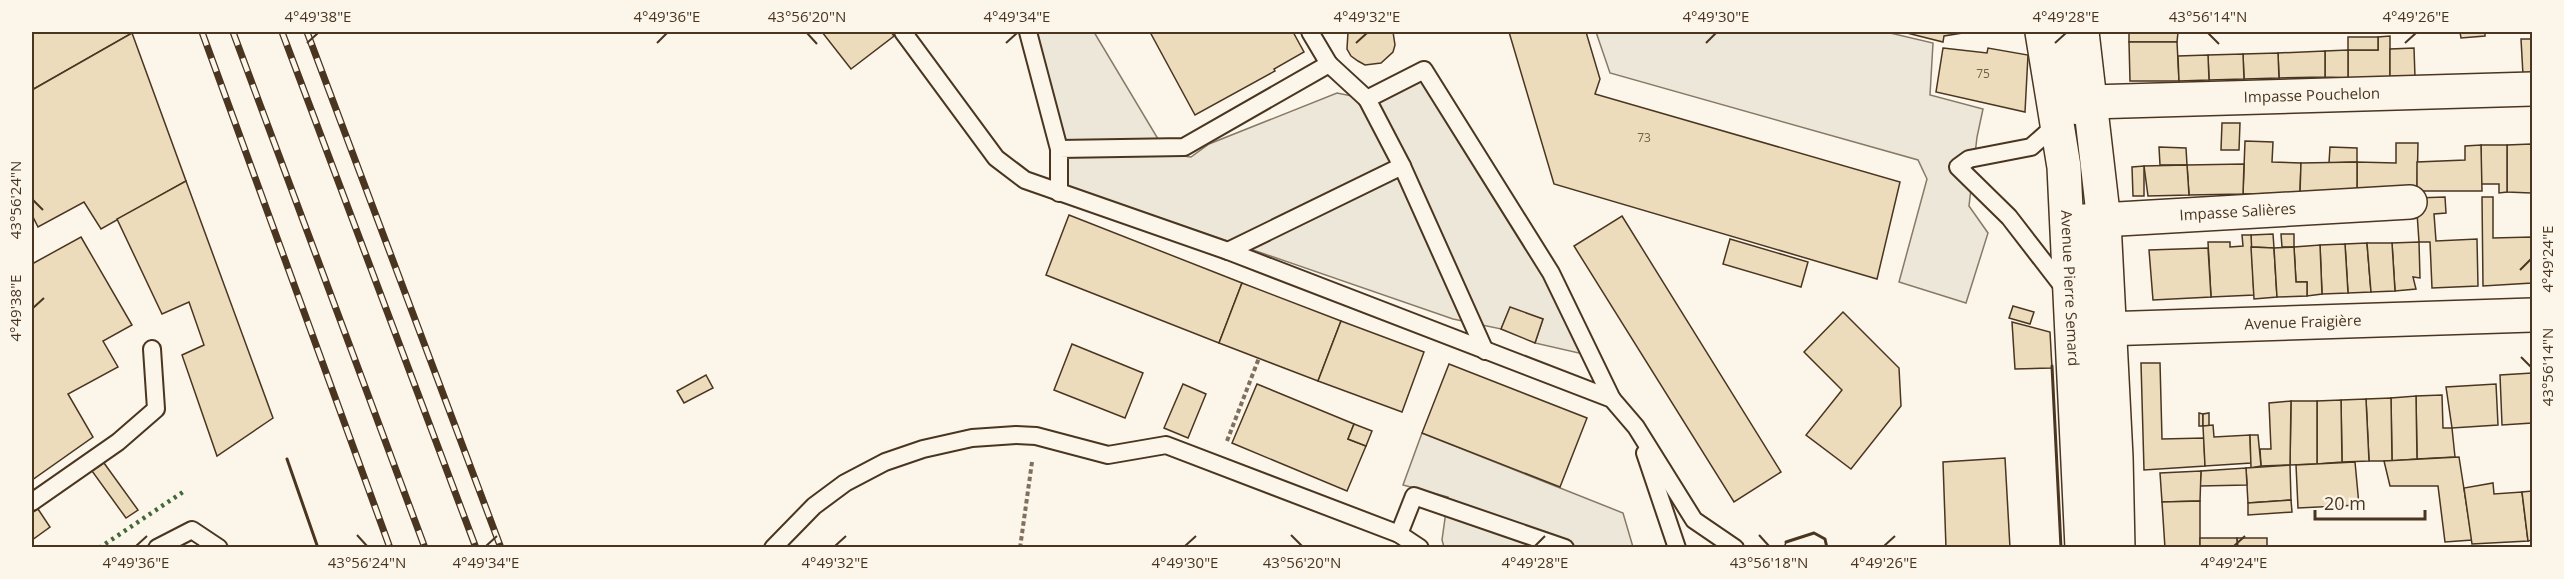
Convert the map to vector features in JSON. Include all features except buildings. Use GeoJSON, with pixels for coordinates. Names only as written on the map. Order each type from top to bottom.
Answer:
{"type":"FeatureCollection","features":[{"type":"Feature","properties":{"kind":"street","name":"Avenue Pierre Semard"},"geometry":{"type":"LineString","coordinates":[[2042,32],[2074,111]]}},
{"type":"Feature","properties":{"kind":"street","name":"Avenue Pierre Semard"},"geometry":{"type":"LineString","coordinates":[[2082,32],[2074,111],[2064,167],[2086,222],[2091,330],[2082,548]]}},
{"type":"Feature","properties":{"kind":"street","name":"Impasse Pouchelon"},"geometry":{"type":"LineString","coordinates":[[2074,111],[2532,89]]}},
{"type":"Feature","properties":{"kind":"street","name":"Impasse Salières"},"geometry":{"type":"LineString","coordinates":[[2086,222],[2410,202]]}},
{"type":"Feature","properties":{"kind":"street","name":"Avenue Pierre Semard"},"geometry":{"type":"LineString","coordinates":[[2086,222],[2071,297],[2091,330],[2116,457],[2118,548]]}},
{"type":"Feature","properties":{"kind":"street","name":"Avenue Fraigière"},"geometry":{"type":"LineString","coordinates":[[2091,330],[2532,315]]}},
{"type":"Feature","properties":{"kind":"lane"},"geometry":{"type":"LineString","coordinates":[[903,32],[996,158],[1025,180],[1228,251],[1612,399]]}},
{"type":"Feature","properties":{"kind":"lane"},"geometry":{"type":"LineString","coordinates":[[1028,32],[1059,148],[1059,193]]}},
{"type":"Feature","properties":{"kind":"lane"},"geometry":{"type":"LineString","coordinates":[[1310,32],[1329,64],[1367,99],[1402,166],[1485,351]]}},
{"type":"Feature","properties":{"kind":"lane","name":"Avenue Pierre Semard"},"geometry":{"type":"LineString","coordinates":[[2062,32],[2074,111]]}},
{"type":"Feature","properties":{"kind":"lane"},"geometry":{"type":"LineString","coordinates":[[1059,148],[1184,147],[1329,64]]}},
{"type":"Feature","properties":{"kind":"lane"},"geometry":{"type":"LineString","coordinates":[[1367,99],[1424,70],[1551,273],[1612,399],[1636,427],[1694,520],[1735,548]]}},
{"type":"Feature","properties":{"kind":"lane"},"geometry":{"type":"LineString","coordinates":[[2071,297],[2009,217],[1958,167],[1970,159],[2031,147],[2074,111]]}},
{"type":"Feature","properties":{"kind":"lane"},"geometry":{"type":"LineString","coordinates":[[1228,251],[1402,166]]}},
{"type":"Feature","properties":{"kind":"lane","name":"Avenue Pierre Semard"},"geometry":{"type":"LineString","coordinates":[[2091,330],[2100,548]]}},
{"type":"Feature","properties":{"kind":"lane"},"geometry":{"type":"LineString","coordinates":[[32,502],[118,442],[156,409],[152,349]]}},
{"type":"Feature","properties":{"kind":"lane"},"geometry":{"type":"LineString","coordinates":[[1636,427],[1677,548]]}},
{"type":"Feature","properties":{"kind":"lane"},"geometry":{"type":"LineString","coordinates":[[773,548],[814,506],[845,483],[885,462],[923,449],[972,438],[1016,435],[1036,436],[1108,455],[1166,445],[1399,534],[1420,548]]}},
{"type":"Feature","properties":{"kind":"lane"},"geometry":{"type":"LineString","coordinates":[[1399,534],[1414,496],[1565,548]]}},
{"type":"Feature","properties":{"kind":"lane"},"geometry":{"type":"LineString","coordinates":[[157,548],[192,530],[219,548]]}},
{"type":"Feature","properties":{"kind":"path"},"geometry":{"type":"LineString","coordinates":[[1229,437],[1259,358]]}},
{"type":"Feature","properties":{"kind":"path"},"geometry":{"type":"LineString","coordinates":[[1020,548],[1036,436]]}},
{"type":"Feature","properties":{"kind":"shaded area"},"geometry":{"type":"Polygon","coordinates":[[[1035,32],[1094,32],[1167,154],[1191,157],[1209,144],[1337,93],[1367,99],[1422,80],[1546,279],[1583,354],[1535,343],[1543,319],[1510,308],[1501,329],[1453,319],[1068,186],[1064,140],[1035,32]]]}},
{"type":"Feature","properties":{"kind":"shaded area"},"geometry":{"type":"Polygon","coordinates":[[[1596,32],[1886,32],[1933,43],[1930,95],[1983,109],[1977,137],[1969,206],[1988,233],[1966,303],[1899,282],[1927,179],[1918,160],[1610,73],[1596,32]]]}},
{"type":"Feature","properties":{"kind":"shaded area"},"geometry":{"type":"Polygon","coordinates":[[[1422,433],[1623,513],[1633,547],[1444,547],[1442,540],[1448,497],[1403,485],[1422,433]]]}},
{"type":"Feature","properties":{"kind":"railway"},"geometry":{"type":"LineString","coordinates":[[202,32],[390,548]]}},
{"type":"Feature","properties":{"kind":"railway"},"geometry":{"type":"LineString","coordinates":[[233,32],[425,548]]}},
{"type":"Feature","properties":{"kind":"railway"},"geometry":{"type":"LineString","coordinates":[[282,32],[476,548]]}},
{"type":"Feature","properties":{"kind":"railway"},"geometry":{"type":"LineString","coordinates":[[307,32],[501,548]]}},
{"type":"Feature","properties":{"kind":"hedge"},"geometry":{"type":"LineString","coordinates":[[99,548],[186,490]]}},
{"type":"Feature","properties":{"kind":"fence"},"geometry":{"type":"LineString","coordinates":[[1784,548],[1786,542]]}},
{"type":"Feature","properties":{"kind":"wall"},"geometry":{"type":"LineString","coordinates":[[2052,366],[2061,548]]}},
{"type":"Feature","properties":{"kind":"wall"},"geometry":{"type":"LineString","coordinates":[[287,459],[318,548]]}},
{"type":"Feature","properties":{"kind":"wall"},"geometry":{"type":"LineString","coordinates":[[1786,542],[1814,533],[1825,539],[1827,548]]}}]}
